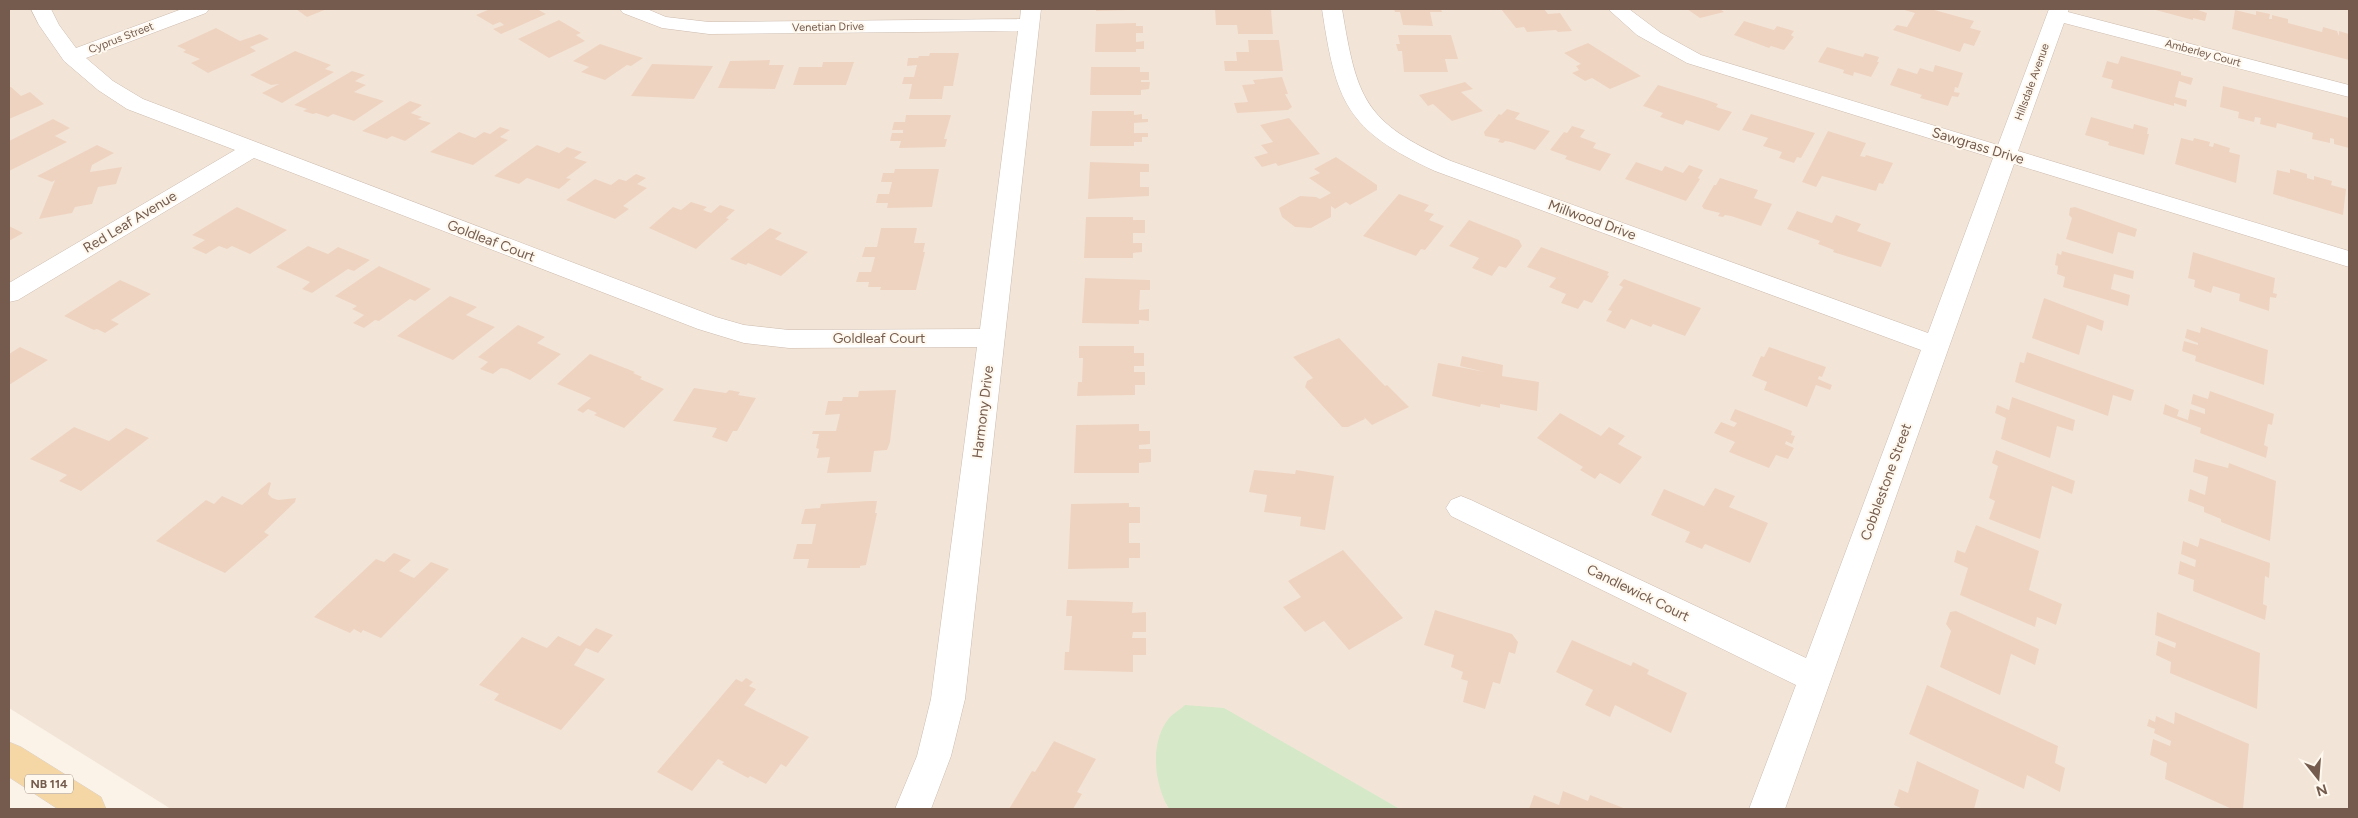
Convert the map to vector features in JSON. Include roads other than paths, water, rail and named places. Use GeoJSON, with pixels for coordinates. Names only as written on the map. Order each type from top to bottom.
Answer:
{"type":"FeatureCollection","features":[{"type":"Feature","properties":{"kind":"main road","name":"NB 114"},"geometry":{"type":"LineString","coordinates":[[9,758],[88,809]]}},
{"type":"Feature","properties":{"kind":"street","name":"Goldleaf Court"},"geometry":{"type":"LineString","coordinates":[[42,9],[54,35],[71,57],[100,82],[135,104],[251,150],[698,319],[744,334],[789,339],[992,338]]}},
{"type":"Feature","properties":{"kind":"street","name":"Cyprus Street"},"geometry":{"type":"LineString","coordinates":[[71,57],[199,9]]}},
{"type":"Feature","properties":{"kind":"street","name":"Venetian Drive"},"geometry":{"type":"LineString","coordinates":[[630,9],[662,22],[709,28],[1030,17]]}},
{"type":"Feature","properties":{"kind":"street","name":"Millwood Drive"},"geometry":{"type":"LineString","coordinates":[[1332,9],[1344,74],[1352,96],[1359,107],[1377,126],[1408,150],[1443,166],[1936,346]]}},
{"type":"Feature","properties":{"kind":"street","name":"Sawgrass Drive"},"geometry":{"type":"LineString","coordinates":[[1618,9],[1660,42],[1694,59],[2349,259]]}},
{"type":"Feature","properties":{"kind":"street","name":"Hillsdale Avenue"},"geometry":{"type":"LineString","coordinates":[[2006,154],[2058,12]]}},
{"type":"Feature","properties":{"kind":"street","name":"Amberley Court"},"geometry":{"type":"LineString","coordinates":[[2058,12],[2349,91]]}},
{"type":"Feature","properties":{"kind":"street","name":"Harmony Drive"},"geometry":{"type":"LineString","coordinates":[[913,809],[930,772],[940,739],[948,699],[1030,17]]}},
{"type":"Feature","properties":{"kind":"street","name":"Red Leaf Avenue"},"geometry":{"type":"LineString","coordinates":[[9,294],[251,150]]}},
{"type":"Feature","properties":{"kind":"street","name":"Cobblestone Street"},"geometry":{"type":"LineString","coordinates":[[1767,809],[2006,154]]}},
{"type":"Feature","properties":{"kind":"street","name":"Candlewick Court"},"geometry":{"type":"LineString","coordinates":[[1461,508],[1815,678]]}}]}
